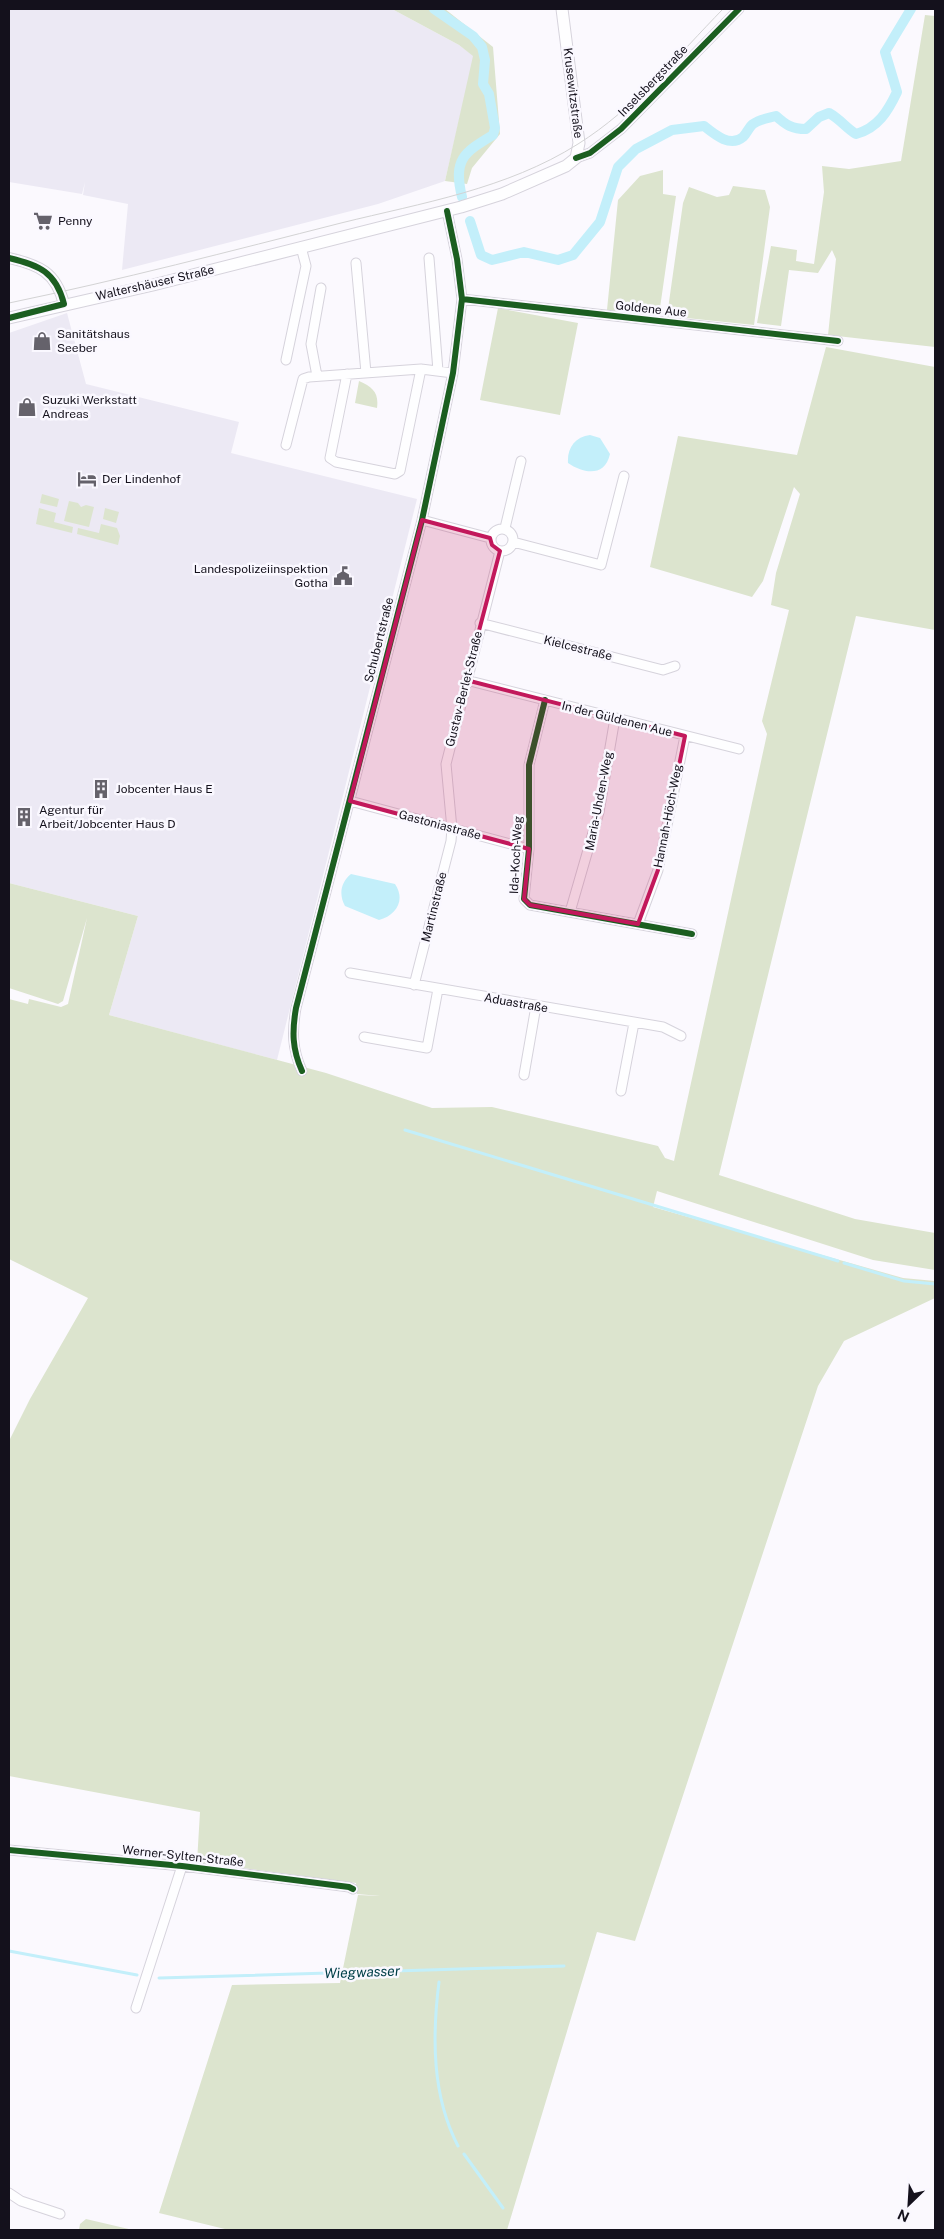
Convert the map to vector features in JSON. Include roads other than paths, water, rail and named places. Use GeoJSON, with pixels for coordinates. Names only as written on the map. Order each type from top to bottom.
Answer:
{"type":"FeatureCollection","features":[{"type":"Feature","properties":{"kind":"main road","name":"Krusewitzstraße"},"geometry":{"type":"LineString","coordinates":[[562,9],[580,143],[576,158]]}},
{"type":"Feature","properties":{"kind":"main road","name":"Waltershäuser Straße"},"geometry":{"type":"LineString","coordinates":[[9,318],[447,211],[502,194],[560,168],[576,158]]}},
{"type":"Feature","properties":{"kind":"street","name":"Inselsbergstraße"},"geometry":{"type":"LineString","coordinates":[[576,158],[590,153],[621,130],[739,9]]}},
{"type":"Feature","properties":{"kind":"street","name":"Schubertstraße"},"geometry":{"type":"LineString","coordinates":[[302,1071],[294,1048],[293,1025],[422,520],[453,373],[462,300],[457,259],[447,211]]}},
{"type":"Feature","properties":{"kind":"street"},"geometry":{"type":"LineString","coordinates":[[286,360],[306,266],[301,247]]}},
{"type":"Feature","properties":{"kind":"street"},"geometry":{"type":"LineString","coordinates":[[9,258],[30,264],[46,272],[61,292],[64,304]]}},
{"type":"Feature","properties":{"kind":"street"},"geometry":{"type":"LineString","coordinates":[[429,258],[438,371]]}},
{"type":"Feature","properties":{"kind":"street"},"geometry":{"type":"LineString","coordinates":[[356,264],[366,373]]}},
{"type":"Feature","properties":{"kind":"street"},"geometry":{"type":"LineString","coordinates":[[317,376],[311,344],[321,288]]}},
{"type":"Feature","properties":{"kind":"street","name":"Goldene Aue"},"geometry":{"type":"LineString","coordinates":[[462,300],[838,341]]}},
{"type":"Feature","properties":{"kind":"street"},"geometry":{"type":"LineString","coordinates":[[348,374],[330,458],[336,462],[394,474],[400,471],[421,369]]}},
{"type":"Feature","properties":{"kind":"street"},"geometry":{"type":"LineString","coordinates":[[286,445],[303,380],[317,376],[421,369],[453,373]]}},
{"type":"Feature","properties":{"kind":"street"},"geometry":{"type":"LineString","coordinates":[[505,528],[521,461]]}},
{"type":"Feature","properties":{"kind":"street"},"geometry":{"type":"LineString","coordinates":[[513,542],[601,565],[624,476]]}},
{"type":"Feature","properties":{"kind":"street"},"geometry":{"type":"LineString","coordinates":[[422,520],[490,538]]}},
{"type":"Feature","properties":{"kind":"street"},"geometry":{"type":"LineString","coordinates":[[505,528],[511,533],[513,542],[508,549],[500,551],[492,545],[490,538],[497,529],[505,528]]}},
{"type":"Feature","properties":{"kind":"street","name":"Gustav-Berlet-Straße"},"geometry":{"type":"LineString","coordinates":[[452,829],[446,764],[480,623],[500,551]]}},
{"type":"Feature","properties":{"kind":"street","name":"Kielcestraße"},"geometry":{"type":"LineString","coordinates":[[480,623],[664,670],[675,666]]}},
{"type":"Feature","properties":{"kind":"street","name":"In der Güldenen Aue"},"geometry":{"type":"LineString","coordinates":[[466,680],[739,750]]}},
{"type":"Feature","properties":{"kind":"street","name":"Ida-Koch-Weg"},"geometry":{"type":"LineString","coordinates":[[545,700],[529,765],[529,849],[524,899],[530,905],[692,934]]}},
{"type":"Feature","properties":{"kind":"street","name":"Maria-Uhden-Weg"},"geometry":{"type":"LineString","coordinates":[[570,912],[599,812],[615,718]]}},
{"type":"Feature","properties":{"kind":"street","name":"Hannah-Höch-Weg"},"geometry":{"type":"LineString","coordinates":[[638,924],[658,870],[685,736]]}},
{"type":"Feature","properties":{"kind":"street","name":"Gastoniastraße"},"geometry":{"type":"LineString","coordinates":[[350,801],[529,849]]}},
{"type":"Feature","properties":{"kind":"street","name":"Martinstraße"},"geometry":{"type":"LineString","coordinates":[[414,985],[451,841],[452,829]]}},
{"type":"Feature","properties":{"kind":"street","name":"Aduastraße"},"geometry":{"type":"LineString","coordinates":[[350,973],[663,1027],[681,1036]]}},
{"type":"Feature","properties":{"kind":"street"},"geometry":{"type":"LineString","coordinates":[[364,1037],[428,1048],[438,989]]}},
{"type":"Feature","properties":{"kind":"street"},"geometry":{"type":"LineString","coordinates":[[524,1075],[536,1006]]}},
{"type":"Feature","properties":{"kind":"street"},"geometry":{"type":"LineString","coordinates":[[621,1091],[634,1023]]}},
{"type":"Feature","properties":{"kind":"street","name":"Werner-Sylten-Straße"},"geometry":{"type":"LineString","coordinates":[[9,1850],[182,1866],[353,1889]]}},
{"type":"Feature","properties":{"kind":"street","name":"Werner-Sylten-Straße"},"geometry":{"type":"LineString","coordinates":[[136,2008],[182,1866]]}},
{"type":"Feature","properties":{"kind":"street"},"geometry":{"type":"LineString","coordinates":[[9,2193],[21,2201],[60,2214]]}},
{"type":"Feature","properties":{"kind":"water"},"geometry":{"type":"Polygon","coordinates":[[[590,435],[600,438],[610,454],[604,467],[599,470],[587,471],[568,463],[569,453],[573,444],[580,438],[590,435]]]}},
{"type":"Feature","properties":{"kind":"water"},"geometry":{"type":"Polygon","coordinates":[[[351,874],[395,884],[400,896],[398,906],[390,915],[379,920],[345,906],[341,893],[345,881],[351,874]]]}},
{"type":"Feature","properties":{"kind":"waterway"},"geometry":{"type":"LineString","coordinates":[[434,9],[473,36],[482,47],[485,60],[483,84],[489,94],[495,128],[493,135],[474,147],[463,159],[459,174],[462,197]]}},
{"type":"Feature","properties":{"kind":"waterway"},"geometry":{"type":"LineString","coordinates":[[470,221],[481,255],[492,260],[524,252],[558,260],[573,255],[600,222],[618,167],[636,149],[672,130],[704,126],[722,139],[733,141],[743,137],[753,124],[764,119],[776,116],[790,126],[806,129],[819,117],[829,113],[856,134],[864,131],[881,118],[897,92],[885,52],[911,9]]}},
{"type":"Feature","properties":{"kind":"waterway"},"geometry":{"type":"LineString","coordinates":[[405,1130],[838,1261]]}},
{"type":"Feature","properties":{"kind":"waterway"},"geometry":{"type":"LineString","coordinates":[[844,1263],[904,1281],[935,1284]]}},
{"type":"Feature","properties":{"kind":"waterway","name":"Wiegwasser"},"geometry":{"type":"LineString","coordinates":[[9,1951],[137,1975]]}},
{"type":"Feature","properties":{"kind":"waterway","name":"Wiegwasser"},"geometry":{"type":"LineString","coordinates":[[159,1978],[564,1966]]}},
{"type":"Feature","properties":{"kind":"waterway"},"geometry":{"type":"LineString","coordinates":[[439,1982],[435,2024],[436,2066],[443,2107],[449,2127],[458,2146]]}},
{"type":"Feature","properties":{"kind":"waterway"},"geometry":{"type":"LineString","coordinates":[[464,2154],[503,2208]]}},
{"type":"Feature","properties":{"kind":"tram line"},"geometry":{"type":"LineString","coordinates":[[9,303],[134,275],[433,201],[522,173],[578,144],[618,115],[654,81],[723,9]]}},
{"type":"Feature","properties":{"kind":"place","name":"Penny"},"geometry":{"type":"Point","coordinates":[43,221]}},
{"type":"Feature","properties":{"kind":"place","name":"Sanitätshaus Seeber"},"geometry":{"type":"Point","coordinates":[42,341]}},
{"type":"Feature","properties":{"kind":"place","name":"Suzuki Werkstatt Andreas"},"geometry":{"type":"Point","coordinates":[27,407]}},
{"type":"Feature","properties":{"kind":"place","name":"Der Lindenhof"},"geometry":{"type":"Point","coordinates":[87,479]}},
{"type":"Feature","properties":{"kind":"place","name":"Landespolizeiinspektion Gotha"},"geometry":{"type":"Point","coordinates":[343,576]}},
{"type":"Feature","properties":{"kind":"place","name":"Jobcenter Haus E"},"geometry":{"type":"Point","coordinates":[101,789]}},
{"type":"Feature","properties":{"kind":"place","name":"Agentur für Arbeit/Jobcenter Haus D"},"geometry":{"type":"Point","coordinates":[24,817]}}]}
